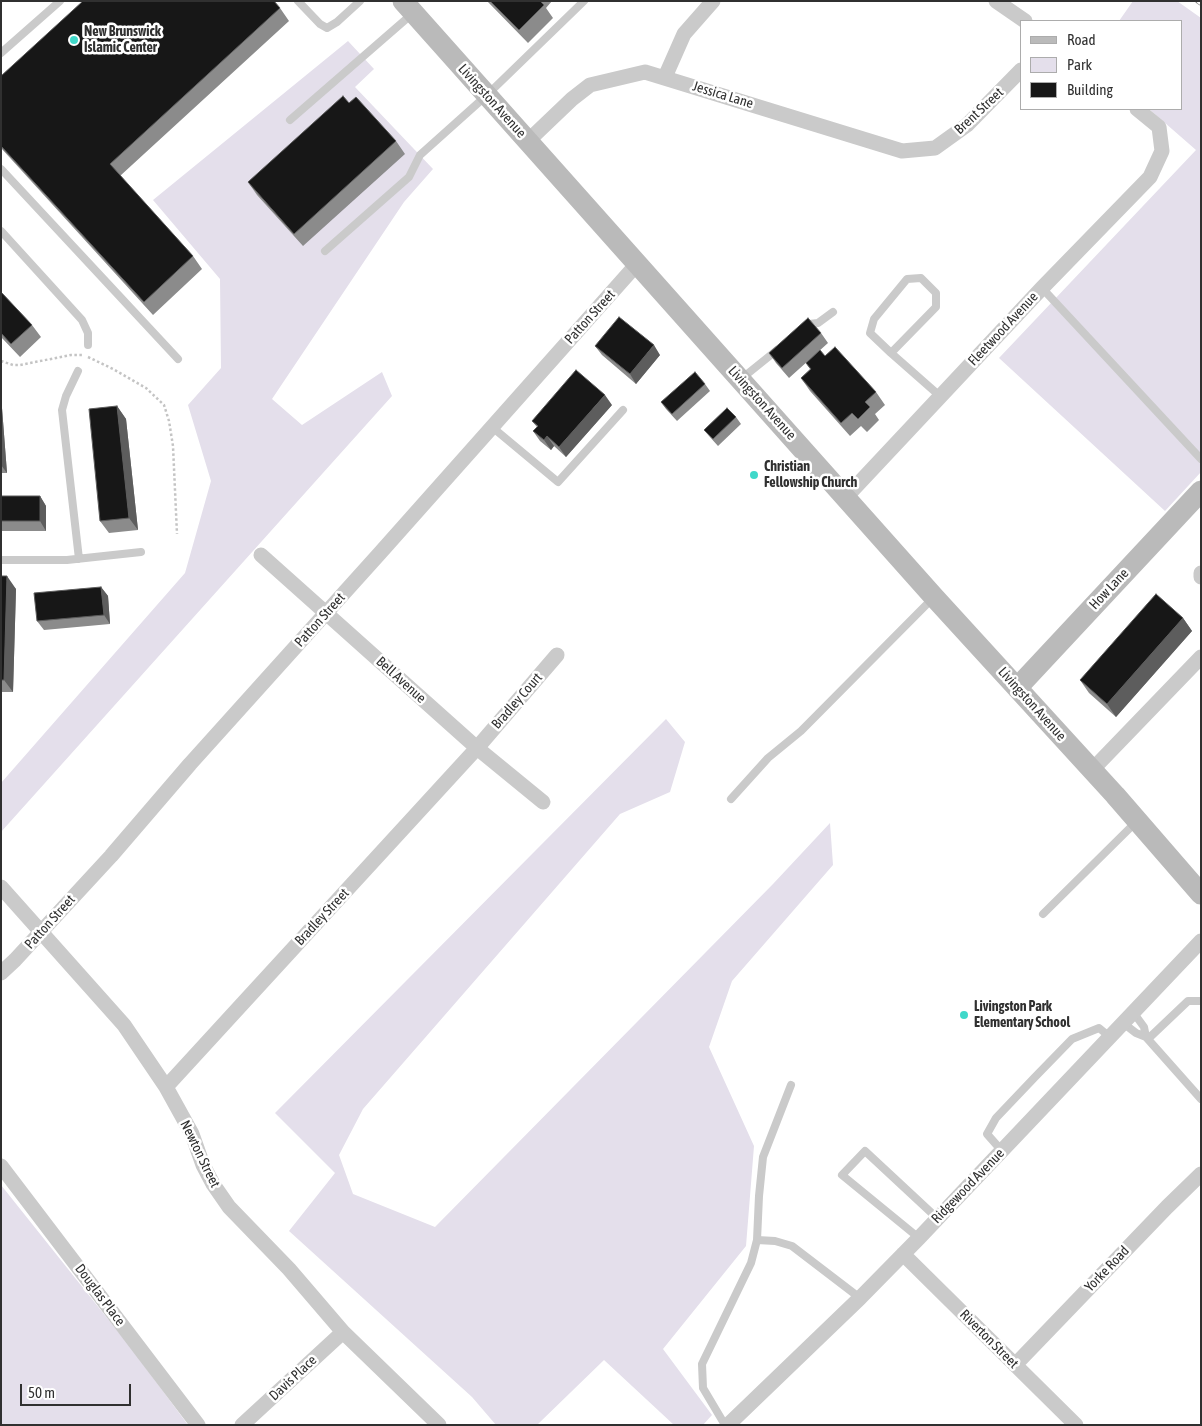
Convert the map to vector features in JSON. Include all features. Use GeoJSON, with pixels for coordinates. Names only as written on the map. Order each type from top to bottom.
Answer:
{"type":"FeatureCollection","features":[{"type":"Feature","properties":{"kind":"main road","name":"Livingston Avenue"},"geometry":{"type":"LineString","coordinates":[[408,7],[934,596],[1137,820],[1201,894]]}},
{"type":"Feature","properties":{"kind":"main road","name":"How Lane"},"geometry":{"type":"LineString","coordinates":[[1017,688],[1201,491]]}},
{"type":"Feature","properties":{"kind":"street"},"geometry":{"type":"LineString","coordinates":[[665,77],[684,34],[713,1]]}},
{"type":"Feature","properties":{"kind":"street"},"geometry":{"type":"LineString","coordinates":[[996,1],[1024,20]]}},
{"type":"Feature","properties":{"kind":"street","name":"Brent Street"},"geometry":{"type":"LineString","coordinates":[[935,148],[967,125],[1020,71]]}},
{"type":"Feature","properties":{"kind":"street","name":"Jessica Lane"},"geometry":{"type":"LineString","coordinates":[[528,141],[572,99],[590,85],[645,72],[902,151],[935,148]]}},
{"type":"Feature","properties":{"kind":"street","name":"Fleetwood Avenue"},"geometry":{"type":"LineString","coordinates":[[846,497],[1042,288],[1150,178],[1162,151],[1159,127],[1138,110]]}},
{"type":"Feature","properties":{"kind":"street","name":"Patton Street"},"geometry":{"type":"LineString","coordinates":[[1,973],[41,932],[637,264]]}},
{"type":"Feature","properties":{"kind":"street","name":"Bell Avenue"},"geometry":{"type":"LineString","coordinates":[[261,555],[478,748],[543,802]]}},
{"type":"Feature","properties":{"kind":"street","name":"Bradley Court"},"geometry":{"type":"LineString","coordinates":[[478,748],[558,655]]}},
{"type":"Feature","properties":{"kind":"street"},"geometry":{"type":"LineString","coordinates":[[1092,770],[1201,657]]}},
{"type":"Feature","properties":{"kind":"street","name":"Bradley Street"},"geometry":{"type":"LineString","coordinates":[[166,1087],[478,748]]}},
{"type":"Feature","properties":{"kind":"street","name":"Newton Street"},"geometry":{"type":"LineString","coordinates":[[1,888],[124,1025],[166,1087],[192,1134],[202,1165],[229,1207],[289,1269],[343,1332],[439,1425]]}},
{"type":"Feature","properties":{"kind":"street","name":"Ridgewood Avenue"},"geometry":{"type":"LineString","coordinates":[[727,1425],[860,1298],[919,1238],[1201,941]]}},
{"type":"Feature","properties":{"kind":"street","name":"Douglas Place"},"geometry":{"type":"LineString","coordinates":[[1,1166],[198,1425]]}},
{"type":"Feature","properties":{"kind":"street","name":"Yorke Road"},"geometry":{"type":"LineString","coordinates":[[1015,1365],[1201,1174]]}},
{"type":"Feature","properties":{"kind":"street","name":"Riverton Street"},"geometry":{"type":"LineString","coordinates":[[903,1254],[1076,1425]]}},
{"type":"Feature","properties":{"kind":"street","name":"Davis Place"},"geometry":{"type":"LineString","coordinates":[[242,1425],[343,1332]]}},
{"type":"Feature","properties":{"kind":"lane"},"geometry":{"type":"LineString","coordinates":[[1,54],[60,1]]}},
{"type":"Feature","properties":{"kind":"lane"},"geometry":{"type":"LineString","coordinates":[[298,1],[320,24],[327,28],[337,22],[360,1]]}},
{"type":"Feature","properties":{"kind":"lane"},"geometry":{"type":"LineString","coordinates":[[325,251],[409,177],[420,155],[487,95],[584,1]]}},
{"type":"Feature","properties":{"kind":"lane"},"geometry":{"type":"LineString","coordinates":[[290,120],[408,7]]}},
{"type":"Feature","properties":{"kind":"lane"},"geometry":{"type":"LineString","coordinates":[[1,169],[178,359]]}},
{"type":"Feature","properties":{"kind":"lane"},"geometry":{"type":"LineString","coordinates":[[1,231],[82,320],[88,332],[88,345]]}},
{"type":"Feature","properties":{"kind":"lane"},"geometry":{"type":"LineString","coordinates":[[891,353],[936,306],[936,293],[921,278],[907,279],[874,319],[870,333],[891,353],[941,397]]}},
{"type":"Feature","properties":{"kind":"lane"},"geometry":{"type":"LineString","coordinates":[[1042,288],[1201,459]]}},
{"type":"Feature","properties":{"kind":"lane"},"geometry":{"type":"LineString","coordinates":[[802,330],[809,324],[818,323],[833,312]]}},
{"type":"Feature","properties":{"kind":"lane"},"geometry":{"type":"LineString","coordinates":[[741,380],[786,342]]}},
{"type":"Feature","properties":{"kind":"lane"},"geometry":{"type":"LineString","coordinates":[[78,371],[66,396],[62,410],[79,559]]}},
{"type":"Feature","properties":{"kind":"lane"},"geometry":{"type":"LineString","coordinates":[[492,427],[558,482],[623,410]]}},
{"type":"Feature","properties":{"kind":"lane"},"geometry":{"type":"LineString","coordinates":[[1,560],[79,559],[141,552]]}},
{"type":"Feature","properties":{"kind":"lane"},"geometry":{"type":"LineString","coordinates":[[731,799],[768,758],[801,731],[934,596]]}},
{"type":"Feature","properties":{"kind":"lane"},"geometry":{"type":"LineString","coordinates":[[1043,914],[1137,820]]}},
{"type":"Feature","properties":{"kind":"lane"},"geometry":{"type":"LineString","coordinates":[[1147,1038],[1188,1001],[1201,1001]]}},
{"type":"Feature","properties":{"kind":"lane"},"geometry":{"type":"LineString","coordinates":[[1128,1018],[1136,1034],[1147,1038]]}},
{"type":"Feature","properties":{"kind":"lane"},"geometry":{"type":"LineString","coordinates":[[1128,1018],[1144,1027],[1147,1038],[1201,1099]]}},
{"type":"Feature","properties":{"kind":"lane"},"geometry":{"type":"LineString","coordinates":[[1002,1151],[987,1134],[996,1118],[1072,1040],[1099,1028],[1110,1037]]}},
{"type":"Feature","properties":{"kind":"lane"},"geometry":{"type":"LineString","coordinates":[[727,1425],[703,1388],[702,1364],[751,1262],[757,1240],[763,1157],[791,1086]]}},
{"type":"Feature","properties":{"kind":"lane"},"geometry":{"type":"LineString","coordinates":[[919,1238],[842,1175],[866,1151],[937,1218]]}},
{"type":"Feature","properties":{"kind":"lane"},"geometry":{"type":"LineString","coordinates":[[757,1240],[775,1241],[792,1246],[860,1298]]}},
{"type":"Feature","properties":{"kind":"path"},"geometry":{"type":"LineString","coordinates":[[86,356],[88,345]]}},
{"type":"Feature","properties":{"kind":"path"},"geometry":{"type":"LineString","coordinates":[[1,361],[20,365],[71,355],[86,356],[146,388],[164,405],[170,421],[173,446],[177,534]]}},
{"type":"Feature","properties":{"kind":"green space"},"geometry":{"type":"Polygon","coordinates":[[[1133,1],[1177,1],[1201,18],[1201,472],[1165,511],[999,358],[1196,150],[1150,110],[1182,110],[1182,20],[1120,20],[1133,1]]]}},
{"type":"Feature","properties":{"kind":"green space"},"geometry":{"type":"Polygon","coordinates":[[[348,41],[374,69],[355,87],[433,169],[404,202],[272,399],[302,425],[382,372],[392,396],[1,832],[1,783],[185,573],[211,481],[188,405],[221,368],[220,279],[153,200],[348,41]]]}},
{"type":"Feature","properties":{"kind":"green space"},"geometry":{"type":"Polygon","coordinates":[[[666,719],[685,742],[670,792],[620,814],[363,1109],[339,1155],[353,1194],[435,1227],[773,884],[830,823],[833,865],[732,981],[709,1047],[754,1146],[746,1246],[663,1349],[712,1415],[703,1425],[674,1425],[604,1360],[537,1425],[496,1425],[472,1397],[289,1231],[335,1173],[275,1113],[666,719]]]}},
{"type":"Feature","properties":{"kind":"green space"},"geometry":{"type":"Polygon","coordinates":[[[1,1185],[131,1348],[188,1425],[1,1425],[1,1185]]]}},
{"type":"Feature","properties":{"kind":"building"},"geometry":{"type":"Polygon","coordinates":[[[83,1],[274,1],[280,8],[110,164],[193,256],[144,302],[1,146],[1,76],[83,1]]]}},
{"type":"Feature","properties":{"kind":"building"},"geometry":{"type":"Polygon","coordinates":[[[490,1],[540,1],[544,5],[519,30],[490,1]]]}},
{"type":"Feature","properties":{"kind":"building"},"geometry":{"type":"Polygon","coordinates":[[[343,96],[349,103],[356,97],[396,141],[294,234],[248,182],[343,96]]]}},
{"type":"Feature","properties":{"kind":"building"},"geometry":{"type":"Polygon","coordinates":[[[1,292],[32,325],[11,344],[1,333],[1,292]]]}},
{"type":"Feature","properties":{"kind":"building"},"geometry":{"type":"Polygon","coordinates":[[[619,317],[654,345],[630,374],[595,346],[619,317]]]}},
{"type":"Feature","properties":{"kind":"building"},"geometry":{"type":"Polygon","coordinates":[[[808,318],[821,333],[782,368],[769,353],[808,318]]]}},
{"type":"Feature","properties":{"kind":"building"},"geometry":{"type":"Polygon","coordinates":[[[835,347],[876,392],[865,402],[870,407],[858,419],[852,413],[841,423],[801,378],[811,369],[806,363],[820,350],[825,356],[835,347]]]}},
{"type":"Feature","properties":{"kind":"building"},"geometry":{"type":"Polygon","coordinates":[[[576,370],[605,395],[559,447],[547,436],[544,440],[533,431],[538,426],[532,421],[576,370]]]}},
{"type":"Feature","properties":{"kind":"building"},"geometry":{"type":"Polygon","coordinates":[[[695,372],[705,384],[672,414],[661,402],[695,372]]]}},
{"type":"Feature","properties":{"kind":"building"},"geometry":{"type":"Polygon","coordinates":[[[117,406],[129,518],[100,521],[89,409],[117,406]]]}},
{"type":"Feature","properties":{"kind":"building"},"geometry":{"type":"Polygon","coordinates":[[[727,408],[736,417],[713,439],[704,430],[727,408]]]}},
{"type":"Feature","properties":{"kind":"building"},"geometry":{"type":"Polygon","coordinates":[[[1,496],[40,496],[40,521],[1,521],[1,496]]]}},
{"type":"Feature","properties":{"kind":"building"},"geometry":{"type":"Polygon","coordinates":[[[1,576],[7,576],[4,680],[1,680],[1,576]]]}},
{"type":"Feature","properties":{"kind":"building"},"geometry":{"type":"Polygon","coordinates":[[[101,587],[104,615],[37,621],[34,593],[101,587]]]}},
{"type":"Feature","properties":{"kind":"building"},"geometry":{"type":"Polygon","coordinates":[[[1156,594],[1183,618],[1107,704],[1080,680],[1156,594]]]}},
{"type":"Feature","properties":{"kind":"place","name":"New Brunswick Islamic Center"},"geometry":{"type":"Point","coordinates":[74,40]}},
{"type":"Feature","properties":{"kind":"place","name":"Christian Fellowship Church"},"geometry":{"type":"Point","coordinates":[754,475]}},
{"type":"Feature","properties":{"kind":"place","name":"Livingston Park Elementary School"},"geometry":{"type":"Point","coordinates":[964,1015]}}]}
